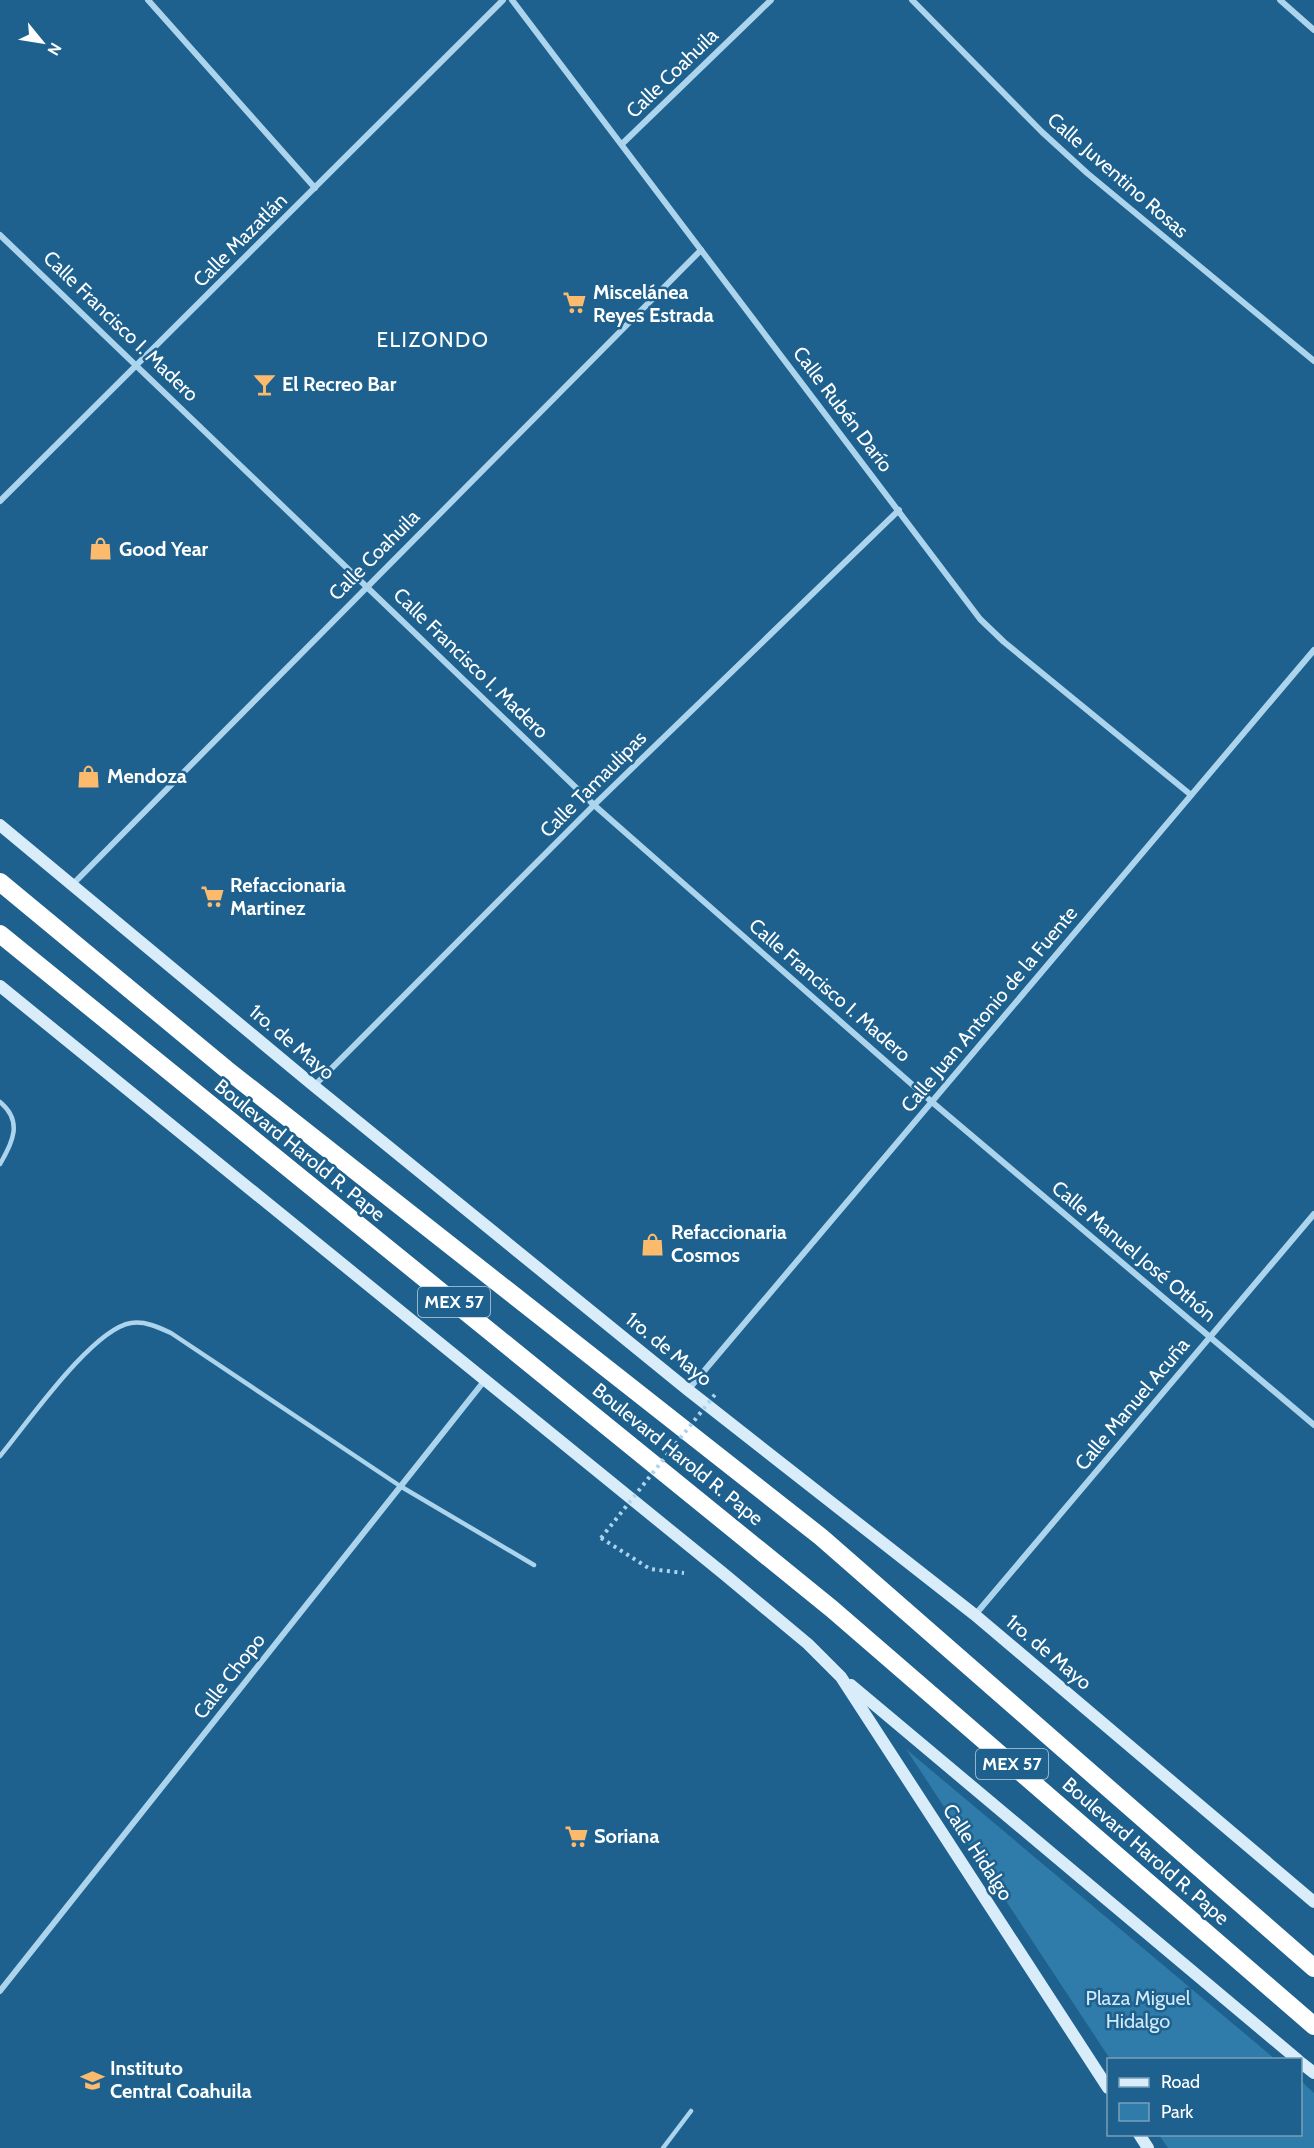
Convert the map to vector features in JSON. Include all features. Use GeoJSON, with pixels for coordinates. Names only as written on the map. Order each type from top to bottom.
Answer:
{"type":"FeatureCollection","features":[{"type":"Feature","properties":{"kind":"highway","name":"Boulevard Harold R. Pape"},"geometry":{"type":"LineString","coordinates":[[0,882],[226,1069],[837,1551],[1314,1968]]}},
{"type":"Feature","properties":{"kind":"highway","name":"Boulevard Harold R. Pape"},"geometry":{"type":"LineString","coordinates":[[0,934],[200,1099],[707,1505],[841,1617],[1314,2026]]}},
{"type":"Feature","properties":{"kind":"main road","name":"1ro. de Mayo"},"geometry":{"type":"LineString","coordinates":[[0,825],[314,1086],[688,1390],[975,1615],[1314,1902]]}},
{"type":"Feature","properties":{"kind":"main road","name":"Calle Hidalgo"},"geometry":{"type":"LineString","coordinates":[[0,986],[724,1574],[807,1644],[841,1677],[1107,2086]]}},
{"type":"Feature","properties":{"kind":"main road"},"geometry":{"type":"LineString","coordinates":[[841,1677],[1295,2058]]}},
{"type":"Feature","properties":{"kind":"main road"},"geometry":{"type":"LineString","coordinates":[[1302,2063],[1314,2073]]}},
{"type":"Feature","properties":{"kind":"street"},"geometry":{"type":"LineString","coordinates":[[148,0],[315,188]]}},
{"type":"Feature","properties":{"kind":"street","name":"Calle Mazatlán"},"geometry":{"type":"LineString","coordinates":[[0,501],[503,0]]}},
{"type":"Feature","properties":{"kind":"street","name":"Calle Rubén Darío"},"geometry":{"type":"LineString","coordinates":[[512,0],[991,631],[1191,795]]}},
{"type":"Feature","properties":{"kind":"street","name":"Calle Coahuila"},"geometry":{"type":"LineString","coordinates":[[622,144],[771,0]]}},
{"type":"Feature","properties":{"kind":"street","name":"Calle Juventino Rosas"},"geometry":{"type":"LineString","coordinates":[[912,0],[1042,132],[1087,173],[1314,361]]}},
{"type":"Feature","properties":{"kind":"street"},"geometry":{"type":"LineString","coordinates":[[1280,0],[1314,30]]}},
{"type":"Feature","properties":{"kind":"street","name":"Calle Francisco I. Madero"},"geometry":{"type":"LineString","coordinates":[[0,235],[594,805],[932,1102]]}},
{"type":"Feature","properties":{"kind":"street","name":"Calle Coahuila"},"geometry":{"type":"LineString","coordinates":[[72,885],[701,250]]}},
{"type":"Feature","properties":{"kind":"street","name":"Calle Tamaulipas"},"geometry":{"type":"LineString","coordinates":[[314,1086],[594,805],[898,510]]}},
{"type":"Feature","properties":{"kind":"street","name":"Calle Juan Antonio de la Fuente"},"geometry":{"type":"LineString","coordinates":[[688,1390],[1314,650]]}},
{"type":"Feature","properties":{"kind":"street","name":"Calle Manuel José Othón"},"geometry":{"type":"LineString","coordinates":[[932,1102],[1314,1425]]}},
{"type":"Feature","properties":{"kind":"street","name":"Calle Manuel Acuña"},"geometry":{"type":"LineString","coordinates":[[975,1615],[1314,1214]]}},
{"type":"Feature","properties":{"kind":"street","name":"Calle Chopo"},"geometry":{"type":"LineString","coordinates":[[0,1991],[485,1380]]}},
{"type":"Feature","properties":{"kind":"lane"},"geometry":{"type":"LineString","coordinates":[[0,1102],[12,1116],[15,1131],[11,1146],[0,1164]]}},
{"type":"Feature","properties":{"kind":"lane"},"geometry":{"type":"LineString","coordinates":[[0,1456],[88,1349],[110,1331],[131,1323],[152,1325],[171,1333],[400,1486],[534,1565]]}},
{"type":"Feature","properties":{"kind":"lane"},"geometry":{"type":"LineString","coordinates":[[663,2148],[691,2111]]}},
{"type":"Feature","properties":{"kind":"path"},"geometry":{"type":"LineString","coordinates":[[717,1392],[601,1538],[650,1569],[724,1574]]}},
{"type":"Feature","properties":{"kind":"green space","name":"Plaza Miguel Hidalgo"},"geometry":{"type":"Polygon","coordinates":[[[906,1749],[1274,2058],[1109,2058],[906,1749]]]}},
{"type":"Feature","properties":{"kind":"green space"},"geometry":{"type":"Polygon","coordinates":[[[1302,2082],[1314,2093],[1314,2148],[1168,2148],[1160,2136],[1302,2136],[1302,2082]]]}},
{"type":"Feature","properties":{"kind":"place","name":"Miscelánea Reyes Estrada"},"geometry":{"type":"Point","coordinates":[575,303]}},
{"type":"Feature","properties":{"kind":"place","name":"El Recreo Bar"},"geometry":{"type":"Point","coordinates":[264,384]}},
{"type":"Feature","properties":{"kind":"place","name":"Good Year"},"geometry":{"type":"Point","coordinates":[101,549]}},
{"type":"Feature","properties":{"kind":"place","name":"Mendoza"},"geometry":{"type":"Point","coordinates":[89,776]}},
{"type":"Feature","properties":{"kind":"place","name":"Refaccionaria Martinez"},"geometry":{"type":"Point","coordinates":[212,896]}},
{"type":"Feature","properties":{"kind":"place","name":"Refaccionaria Cosmos"},"geometry":{"type":"Point","coordinates":[653,1244]}},
{"type":"Feature","properties":{"kind":"place","name":"Soriana"},"geometry":{"type":"Point","coordinates":[576,1836]}},
{"type":"Feature","properties":{"kind":"place","name":"Instituto Central Coahuila"},"geometry":{"type":"Point","coordinates":[92,2080]}},
{"type":"Feature","properties":{"kind":"district","name":"ELIZONDO"},"geometry":{"type":"Point","coordinates":[433,339]}}]}
